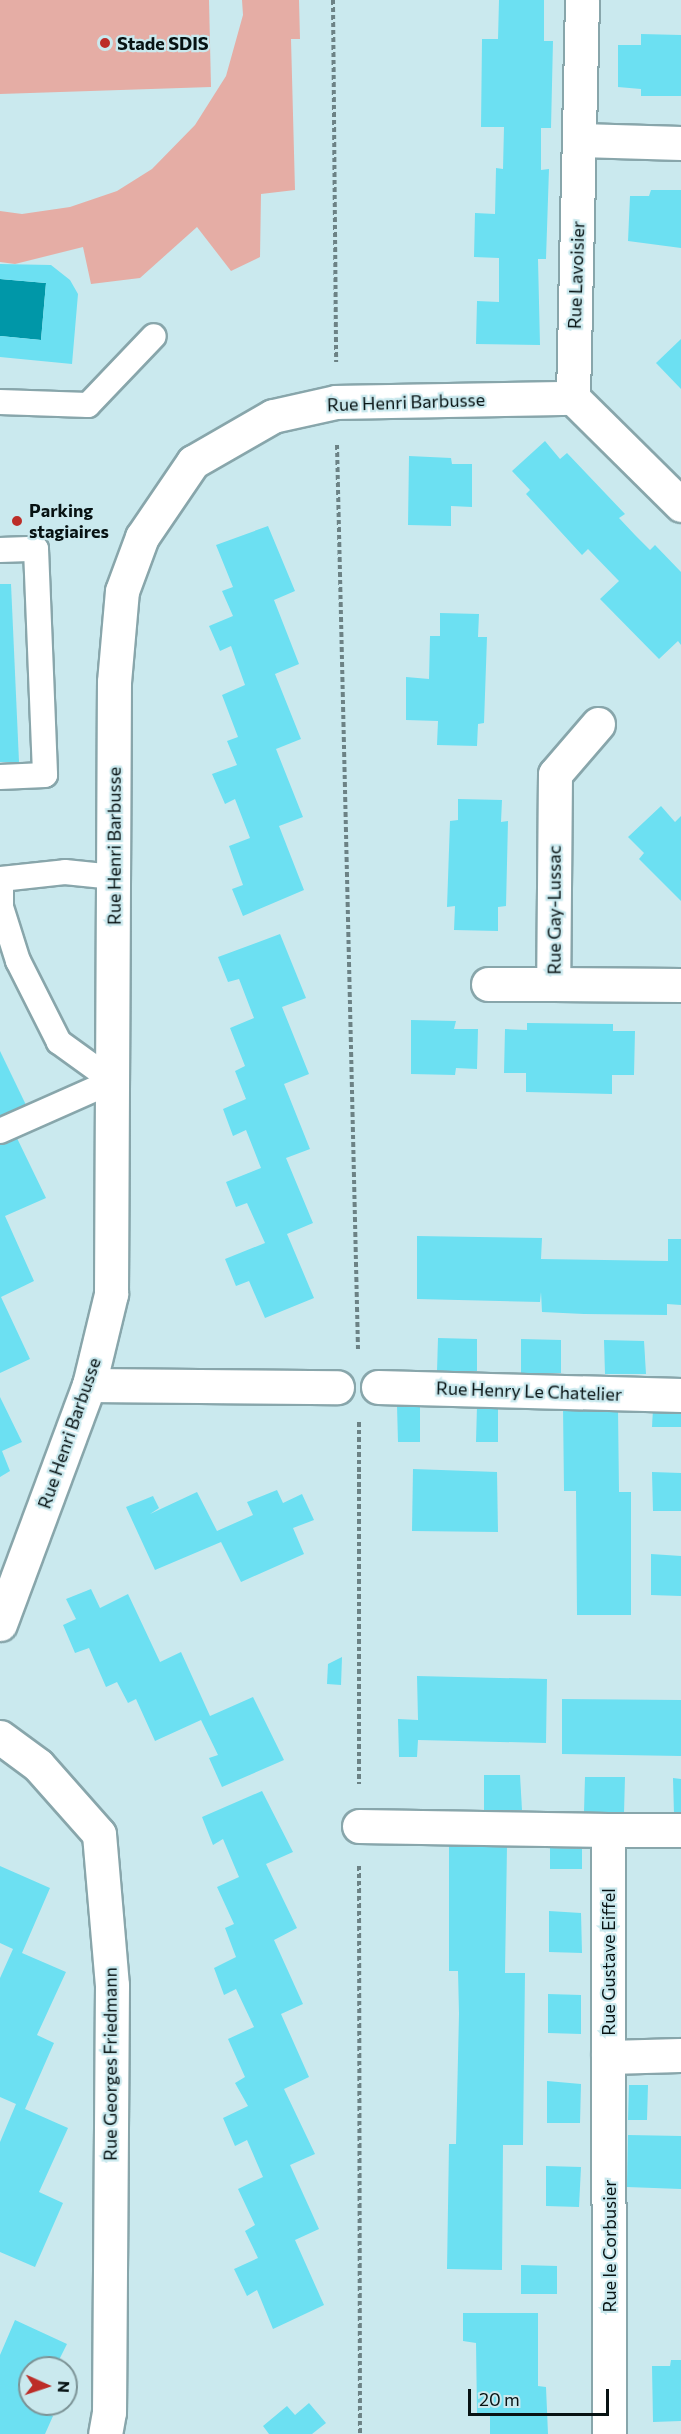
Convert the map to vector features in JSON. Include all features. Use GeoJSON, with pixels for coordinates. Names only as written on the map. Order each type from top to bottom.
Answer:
{"type":"FeatureCollection","features":[{"type":"Feature","properties":{"kind":"street","name":"Rue Lavoisier"},"geometry":{"type":"LineString","coordinates":[[573,398],[582,0]]}},
{"type":"Feature","properties":{"kind":"street"},"geometry":{"type":"LineString","coordinates":[[580,140],[681,143]]}},
{"type":"Feature","properties":{"kind":"street","name":"Rue Henri Barbusse"},"geometry":{"type":"LineString","coordinates":[[0,1624],[89,1384],[111,1294],[114,682],[122,591],[142,537],[193,462],[273,416],[336,402],[573,398]]}},
{"type":"Feature","properties":{"kind":"street"},"geometry":{"type":"LineString","coordinates":[[573,398],[681,505]]}},
{"type":"Feature","properties":{"kind":"street","name":"Rue Gay-Lussac"},"geometry":{"type":"LineString","coordinates":[[598,724],[555,774],[553,984],[681,985]]}},
{"type":"Feature","properties":{"kind":"street"},"geometry":{"type":"LineString","coordinates":[[488,984],[553,984]]}},
{"type":"Feature","properties":{"kind":"street"},"geometry":{"type":"LineString","coordinates":[[89,1384],[337,1387]]}},
{"type":"Feature","properties":{"kind":"street","name":"Rue Henry Le Chatelier"},"geometry":{"type":"LineString","coordinates":[[365,1387],[681,1395]]}},
{"type":"Feature","properties":{"kind":"street","name":"Rue Georges Friedmann"},"geometry":{"type":"LineString","coordinates":[[0,1737],[38,1765],[99,1834],[112,1985],[109,2412],[105,2434]]}},
{"type":"Feature","properties":{"kind":"street"},"geometry":{"type":"LineString","coordinates":[[359,1826],[681,1830]]}},
{"type":"Feature","properties":{"kind":"street","name":"Rue Gustave Eiffel"},"geometry":{"type":"LineString","coordinates":[[608,1830],[608,2057],[681,2055]]}},
{"type":"Feature","properties":{"kind":"street","name":"Rue le Corbusier"},"geometry":{"type":"LineString","coordinates":[[608,2057],[609,2434]]}},
{"type":"Feature","properties":{"kind":"lane"},"geometry":{"type":"LineString","coordinates":[[0,402],[88,405],[154,336]]}},
{"type":"Feature","properties":{"kind":"lane"},"geometry":{"type":"LineString","coordinates":[[0,550],[36,549],[45,775],[0,777]]}},
{"type":"Feature","properties":{"kind":"lane"},"geometry":{"type":"LineString","coordinates":[[113,1081],[59,1042],[18,961],[1,907],[1,879],[65,872],[114,877]]}},
{"type":"Feature","properties":{"kind":"lane"},"geometry":{"type":"LineString","coordinates":[[0,1131],[113,1081]]}},
{"type":"Feature","properties":{"kind":"path"},"geometry":{"type":"LineString","coordinates":[[333,0],[336,402],[365,1387],[359,1826],[360,2434]]}},
{"type":"Feature","properties":{"kind":"shaded area","name":"Stade SDIS"},"geometry":{"type":"Polygon","coordinates":[[[0,0],[209,0],[211,87],[0,94],[0,0]]]}},
{"type":"Feature","properties":{"kind":"shaded area"},"geometry":{"type":"Polygon","coordinates":[[[242,0],[299,0],[300,39],[291,39],[295,190],[261,194],[260,257],[231,271],[197,227],[140,278],[91,284],[83,247],[15,264],[0,262],[0,211],[22,214],[70,207],[117,191],[152,169],[195,125],[226,76],[243,15],[242,0]]]}},
{"type":"Feature","properties":{"kind":"water"},"geometry":{"type":"Polygon","coordinates":[[[0,279],[46,283],[41,340],[0,336],[0,279]]]}},
{"type":"Feature","properties":{"kind":"building"},"geometry":{"type":"Polygon","coordinates":[[[499,0],[544,0],[544,41],[553,41],[551,128],[541,128],[541,170],[549,169],[546,259],[538,259],[540,345],[476,344],[477,301],[499,302],[499,258],[474,257],[475,213],[495,214],[496,168],[503,169],[504,127],[481,127],[482,39],[498,39],[499,0]]]}},
{"type":"Feature","properties":{"kind":"building"},"geometry":{"type":"Polygon","coordinates":[[[641,34],[681,35],[681,96],[641,96],[641,89],[618,87],[618,45],[641,45],[641,34]]]}},
{"type":"Feature","properties":{"kind":"building"},"geometry":{"type":"Polygon","coordinates":[[[651,190],[681,190],[681,248],[628,241],[630,196],[649,196],[651,190]]]}},
{"type":"Feature","properties":{"kind":"building"},"geometry":{"type":"Polygon","coordinates":[[[0,264],[51,265],[70,280],[78,294],[72,364],[0,357],[0,336],[41,340],[46,283],[0,279],[0,264]]]}},
{"type":"Feature","properties":{"kind":"building"},"geometry":{"type":"Polygon","coordinates":[[[681,339],[681,389],[656,363],[681,339]]]}},
{"type":"Feature","properties":{"kind":"building"},"geometry":{"type":"Polygon","coordinates":[[[545,441],[560,459],[567,453],[625,514],[619,518],[635,535],[650,550],[655,545],[681,572],[681,645],[678,641],[659,659],[600,599],[619,581],[588,549],[582,555],[526,494],[530,490],[512,471],[545,441]]]}},
{"type":"Feature","properties":{"kind":"building"},"geometry":{"type":"Polygon","coordinates":[[[409,456],[451,458],[452,464],[472,464],[472,507],[451,506],[451,526],[408,525],[409,456]]]}},
{"type":"Feature","properties":{"kind":"building"},"geometry":{"type":"Polygon","coordinates":[[[268,526],[295,591],[274,600],[299,664],[275,674],[301,739],[276,749],[303,817],[279,826],[304,890],[243,916],[232,889],[243,885],[229,846],[250,838],[235,799],[225,804],[212,774],[237,765],[227,741],[238,737],[222,695],[245,685],[231,646],[220,651],[209,626],[233,616],[222,591],[233,587],[216,545],[268,526]]]}},
{"type":"Feature","properties":{"kind":"building"},"geometry":{"type":"Polygon","coordinates":[[[0,584],[11,584],[19,762],[0,762],[0,584]]]}},
{"type":"Feature","properties":{"kind":"building"},"geometry":{"type":"Polygon","coordinates":[[[440,613],[479,614],[478,637],[487,637],[484,723],[478,724],[477,746],[437,745],[438,721],[406,720],[406,677],[429,679],[430,636],[440,636],[440,613]]]}},
{"type":"Feature","properties":{"kind":"building"},"geometry":{"type":"Polygon","coordinates":[[[458,799],[502,800],[501,822],[508,821],[506,906],[498,907],[498,931],[454,930],[455,906],[447,907],[450,821],[458,820],[458,799]]]}},
{"type":"Feature","properties":{"kind":"building"},"geometry":{"type":"Polygon","coordinates":[[[661,806],[675,822],[681,816],[681,901],[639,859],[644,853],[628,837],[661,806]]]}},
{"type":"Feature","properties":{"kind":"building"},"geometry":{"type":"Polygon","coordinates":[[[280,934],[306,998],[282,1007],[309,1074],[284,1084],[310,1149],[286,1158],[313,1223],[287,1234],[314,1298],[265,1318],[249,1281],[236,1286],[225,1259],[265,1243],[247,1203],[236,1207],[226,1182],[261,1168],[246,1130],[233,1136],[223,1109],[246,1099],[235,1071],[245,1066],[230,1028],[254,1018],[239,979],[228,982],[218,957],[280,934]]]}},
{"type":"Feature","properties":{"kind":"building"},"geometry":{"type":"Polygon","coordinates":[[[411,1020],[456,1021],[454,1029],[478,1029],[477,1069],[456,1068],[455,1075],[411,1074],[411,1020]]]}},
{"type":"Feature","properties":{"kind":"building"},"geometry":{"type":"Polygon","coordinates":[[[527,1023],[613,1024],[613,1031],[635,1031],[634,1075],[612,1075],[612,1094],[526,1092],[526,1073],[504,1073],[505,1029],[527,1030],[527,1023]]]}},
{"type":"Feature","properties":{"kind":"building"},"geometry":{"type":"Polygon","coordinates":[[[0,1051],[26,1105],[0,1118],[0,1051]]]}},
{"type":"Feature","properties":{"kind":"building"},"geometry":{"type":"Polygon","coordinates":[[[15,1134],[46,1198],[5,1216],[34,1281],[1,1297],[30,1359],[0,1373],[0,1141],[15,1134]]]}},
{"type":"Feature","properties":{"kind":"building"},"geometry":{"type":"Polygon","coordinates":[[[417,1236],[542,1238],[541,1259],[668,1261],[668,1239],[681,1239],[681,1305],[667,1304],[667,1315],[584,1314],[542,1312],[541,1292],[540,1302],[417,1299],[417,1236]]]}},
{"type":"Feature","properties":{"kind":"building"},"geometry":{"type":"Polygon","coordinates":[[[438,1338],[477,1339],[477,1371],[437,1372],[438,1338]]]}},
{"type":"Feature","properties":{"kind":"building"},"geometry":{"type":"Polygon","coordinates":[[[521,1339],[561,1340],[561,1373],[521,1373],[521,1339]]]}},
{"type":"Feature","properties":{"kind":"building"},"geometry":{"type":"Polygon","coordinates":[[[604,1340],[644,1341],[646,1374],[605,1374],[604,1340]]]}},
{"type":"Feature","properties":{"kind":"building"},"geometry":{"type":"Polygon","coordinates":[[[0,1397],[22,1442],[2,1451],[10,1471],[0,1477],[0,1397]]]}},
{"type":"Feature","properties":{"kind":"building"},"geometry":{"type":"Polygon","coordinates":[[[397,1405],[420,1405],[420,1442],[398,1442],[397,1405]]]}},
{"type":"Feature","properties":{"kind":"building"},"geometry":{"type":"Polygon","coordinates":[[[477,1406],[498,1406],[498,1442],[476,1442],[477,1406]]]}},
{"type":"Feature","properties":{"kind":"building"},"geometry":{"type":"Polygon","coordinates":[[[563,1407],[618,1408],[619,1492],[631,1492],[631,1615],[577,1615],[576,1491],[564,1491],[563,1407]]]}},
{"type":"Feature","properties":{"kind":"building"},"geometry":{"type":"Polygon","coordinates":[[[653,1409],[681,1409],[681,1427],[652,1427],[653,1409]]]}},
{"type":"Feature","properties":{"kind":"building"},"geometry":{"type":"Polygon","coordinates":[[[413,1469],[497,1472],[498,1532],[412,1531],[413,1469]]]}},
{"type":"Feature","properties":{"kind":"building"},"geometry":{"type":"Polygon","coordinates":[[[652,1472],[681,1473],[681,1511],[653,1511],[652,1472]]]}},
{"type":"Feature","properties":{"kind":"building"},"geometry":{"type":"Polygon","coordinates":[[[277,1490],[283,1503],[302,1494],[314,1520],[293,1528],[304,1554],[241,1582],[221,1542],[155,1570],[126,1507],[153,1496],[159,1508],[150,1514],[197,1492],[217,1531],[253,1515],[247,1502],[277,1490]]]}},
{"type":"Feature","properties":{"kind":"building"},"geometry":{"type":"Polygon","coordinates":[[[651,1554],[681,1556],[681,1596],[651,1595],[651,1554]]]}},
{"type":"Feature","properties":{"kind":"building"},"geometry":{"type":"Polygon","coordinates":[[[91,1589],[100,1608],[128,1594],[160,1662],[181,1652],[210,1716],[253,1697],[284,1760],[222,1787],[209,1758],[218,1755],[201,1720],[155,1741],[136,1699],[128,1703],[117,1682],[106,1687],[89,1648],[75,1653],[63,1625],[76,1619],[66,1599],[91,1589]]]}},
{"type":"Feature","properties":{"kind":"building"},"geometry":{"type":"Polygon","coordinates":[[[342,1657],[341,1685],[327,1684],[328,1664],[342,1657]]]}},
{"type":"Feature","properties":{"kind":"building"},"geometry":{"type":"Polygon","coordinates":[[[417,1676],[547,1679],[546,1743],[418,1740],[417,1757],[399,1757],[398,1719],[418,1720],[417,1676]]]}},
{"type":"Feature","properties":{"kind":"building"},"geometry":{"type":"Polygon","coordinates":[[[562,1699],[681,1700],[681,1756],[562,1754],[562,1699]]]}},
{"type":"Feature","properties":{"kind":"building"},"geometry":{"type":"Polygon","coordinates":[[[484,1775],[520,1775],[522,1810],[484,1810],[484,1775]]]}},
{"type":"Feature","properties":{"kind":"building"},"geometry":{"type":"Polygon","coordinates":[[[585,1777],[625,1777],[624,1813],[584,1812],[585,1777]]]}},
{"type":"Feature","properties":{"kind":"building"},"geometry":{"type":"Polygon","coordinates":[[[673,1778],[681,1779],[681,1814],[674,1814],[673,1778]]]}},
{"type":"Feature","properties":{"kind":"building"},"geometry":{"type":"Polygon","coordinates":[[[262,1791],[293,1852],[266,1864],[297,1928],[274,1940],[303,2004],[281,2014],[309,2077],[284,2089],[315,2154],[290,2165],[319,2229],[295,2240],[324,2305],[273,2329],[257,2290],[247,2296],[234,2269],[258,2258],[245,2231],[255,2225],[238,2189],[263,2177],[247,2140],[235,2146],[223,2118],[248,2106],[235,2083],[245,2077],[228,2039],[254,2027],[236,1989],[224,1995],[214,1968],[236,1957],[225,1928],[234,1924],[217,1887],[239,1877],[223,1839],[213,1845],[202,1817],[262,1791]]]}},
{"type":"Feature","properties":{"kind":"building"},"geometry":{"type":"Polygon","coordinates":[[[449,1846],[507,1846],[505,1973],[525,1973],[523,2145],[503,2145],[502,2270],[447,2269],[449,2144],[456,2144],[459,2014],[458,1971],[449,1971],[449,1846]]]}},
{"type":"Feature","properties":{"kind":"building"},"geometry":{"type":"Polygon","coordinates":[[[550,1848],[582,1849],[582,1869],[550,1869],[550,1848]]]}},
{"type":"Feature","properties":{"kind":"building"},"geometry":{"type":"Polygon","coordinates":[[[0,1866],[50,1888],[22,1953],[66,1972],[37,2035],[54,2043],[25,2109],[68,2128],[39,2192],[63,2203],[35,2267],[0,2252],[0,2142],[16,2104],[0,2097],[0,1978],[13,1949],[0,1943],[0,1866]]]}},
{"type":"Feature","properties":{"kind":"building"},"geometry":{"type":"Polygon","coordinates":[[[549,1911],[581,1913],[582,1953],[549,1952],[549,1911]]]}},
{"type":"Feature","properties":{"kind":"building"},"geometry":{"type":"Polygon","coordinates":[[[548,1994],[581,1995],[581,2034],[548,2033],[548,1994]]]}},
{"type":"Feature","properties":{"kind":"building"},"geometry":{"type":"Polygon","coordinates":[[[547,2081],[581,2084],[580,2123],[547,2123],[547,2081]]]}},
{"type":"Feature","properties":{"kind":"building"},"geometry":{"type":"Polygon","coordinates":[[[629,2085],[648,2085],[647,2120],[628,2120],[629,2085]]]}},
{"type":"Feature","properties":{"kind":"building"},"geometry":{"type":"Polygon","coordinates":[[[628,2135],[681,2136],[681,2189],[627,2187],[628,2135]]]}},
{"type":"Feature","properties":{"kind":"building"},"geometry":{"type":"Polygon","coordinates":[[[546,2166],[581,2167],[579,2207],[546,2206],[546,2166]]]}},
{"type":"Feature","properties":{"kind":"building"},"geometry":{"type":"Polygon","coordinates":[[[521,2265],[557,2266],[557,2294],[521,2294],[521,2265]]]}},
{"type":"Feature","properties":{"kind":"building"},"geometry":{"type":"Polygon","coordinates":[[[463,2313],[538,2313],[538,2386],[546,2387],[548,2434],[490,2434],[490,2414],[477,2413],[476,2343],[463,2341],[463,2313]]]}},
{"type":"Feature","properties":{"kind":"building"},"geometry":{"type":"Polygon","coordinates":[[[15,2320],[67,2344],[61,2356],[18,2356],[18,2416],[53,2416],[45,2434],[0,2434],[0,2355],[15,2320]]]}},
{"type":"Feature","properties":{"kind":"building"},"geometry":{"type":"Polygon","coordinates":[[[671,2360],[681,2360],[681,2421],[653,2422],[652,2366],[670,2366],[671,2360]]]}},
{"type":"Feature","properties":{"kind":"building"},"geometry":{"type":"Polygon","coordinates":[[[309,2403],[326,2423],[312,2434],[269,2434],[263,2426],[287,2406],[295,2415],[309,2403]]]}},
{"type":"Feature","properties":{"kind":"place","name":"Stade SDIS"},"geometry":{"type":"Point","coordinates":[105,43]}},
{"type":"Feature","properties":{"kind":"place","name":"Parking stagiaires"},"geometry":{"type":"Point","coordinates":[17,521]}}]}
